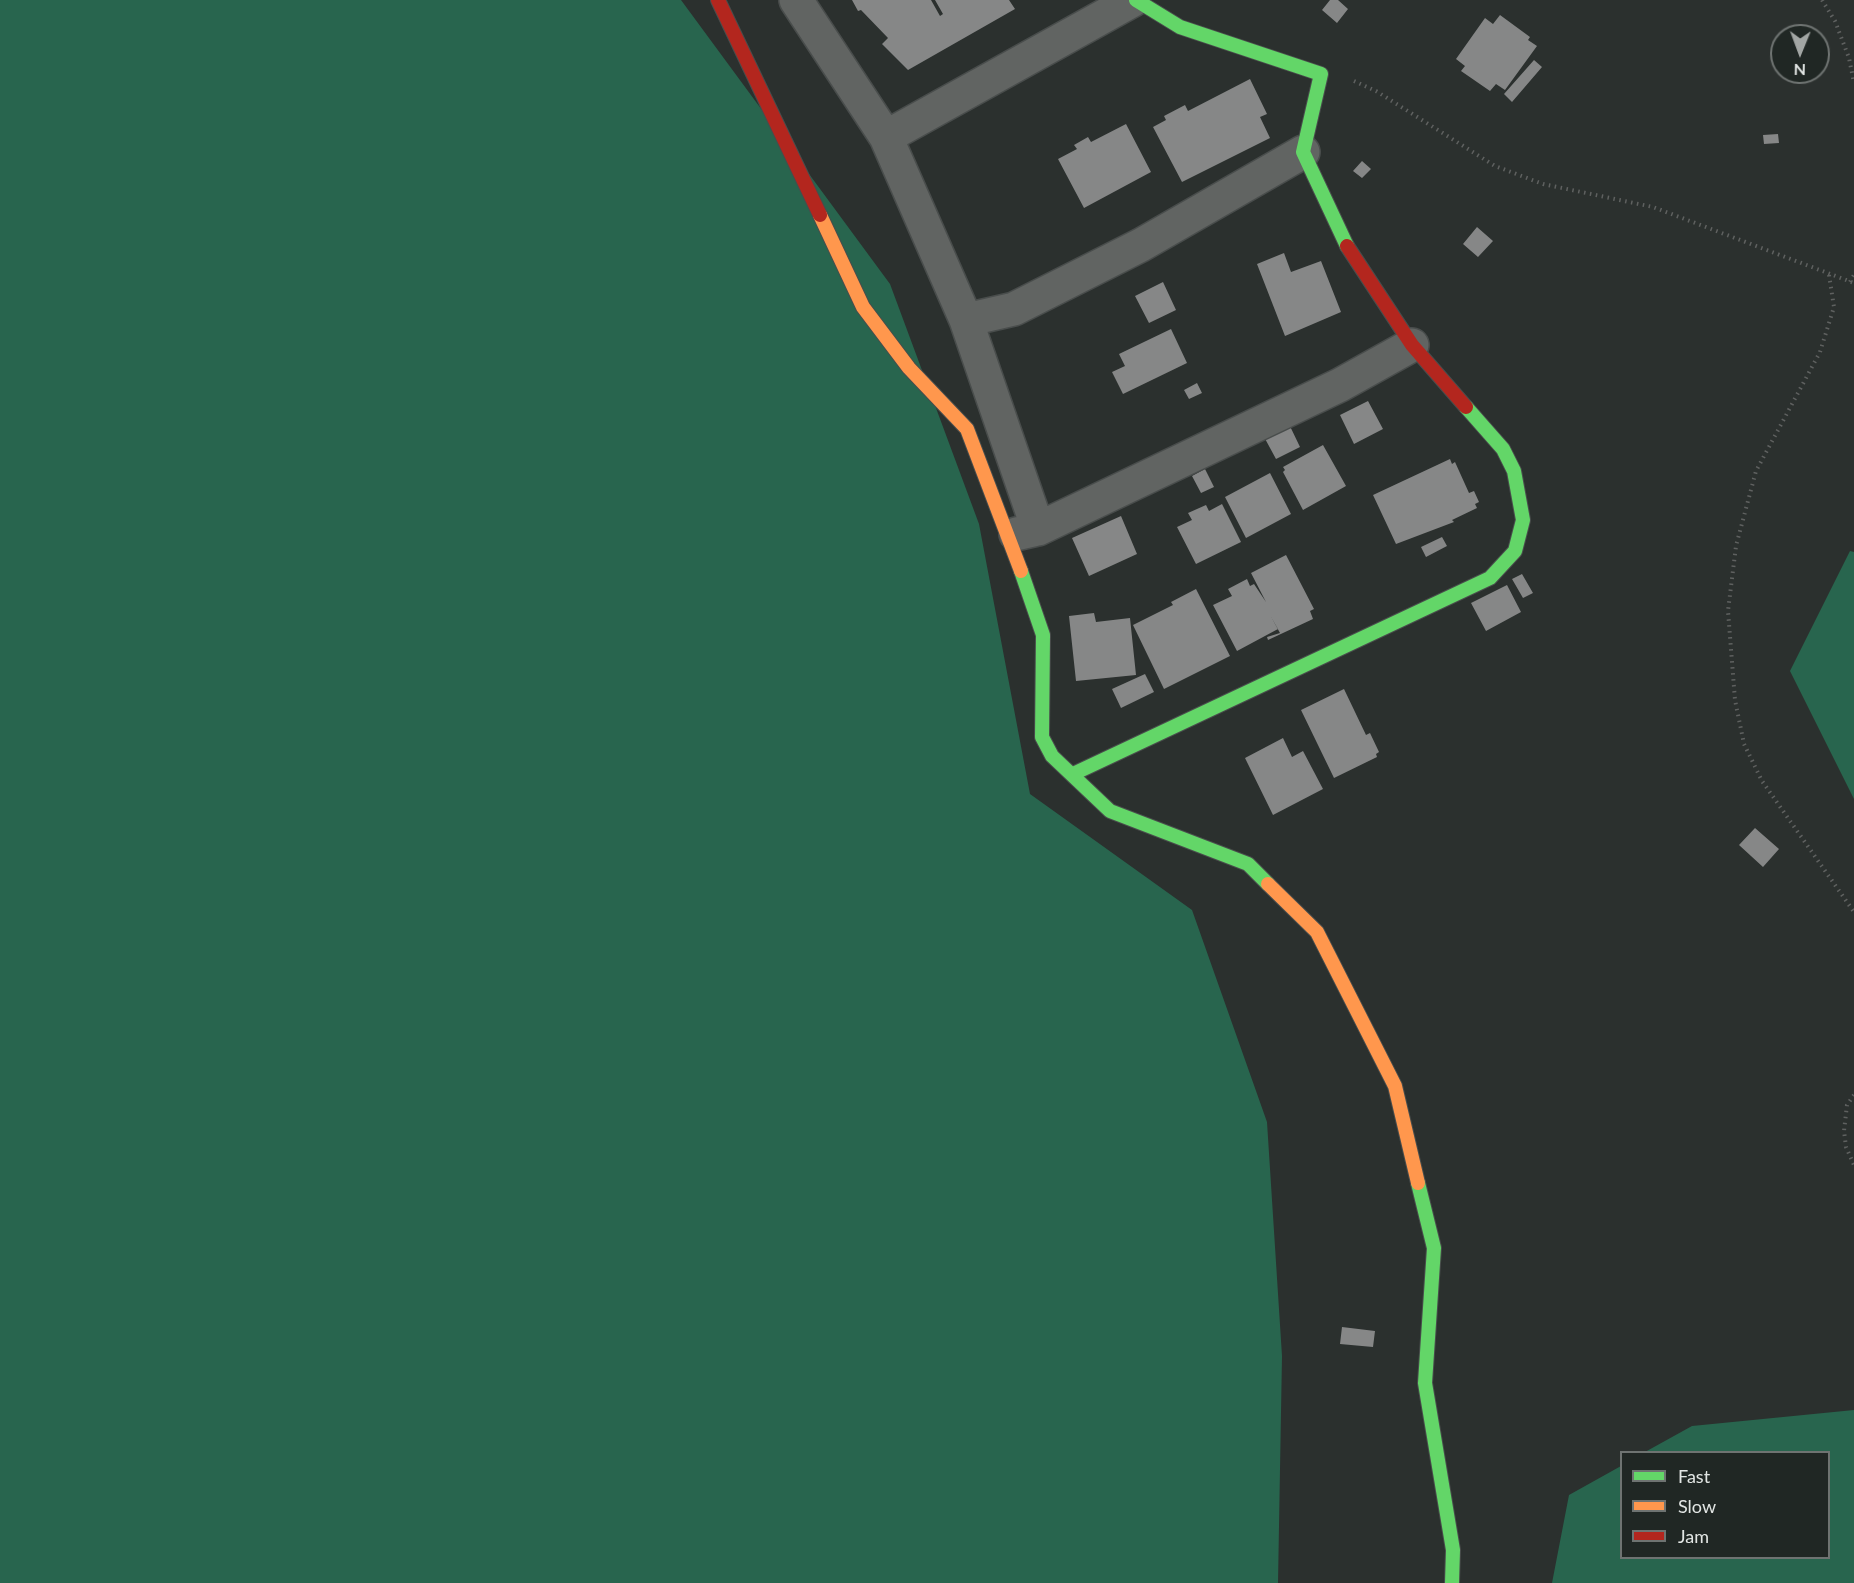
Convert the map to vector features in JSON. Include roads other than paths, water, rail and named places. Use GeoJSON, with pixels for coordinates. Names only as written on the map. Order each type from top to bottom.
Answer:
{"type":"FeatureCollection","features":[{"type":"Feature","properties":{"kind":"street"},"geometry":{"type":"LineString","coordinates":[[718,0],[863,307],[909,368],[967,429],[1024,532]]}},
{"type":"Feature","properties":{"kind":"street"},"geometry":{"type":"LineString","coordinates":[[796,0],[886,137],[966,320],[1024,532],[1043,635],[1042,737],[1052,756],[1110,811],[1248,864],[1317,932],[1395,1086],[1434,1248],[1425,1383],[1453,1550],[1452,1583]]}},
{"type":"Feature","properties":{"kind":"street"},"geometry":{"type":"LineString","coordinates":[[886,137],[1135,0],[1180,27],[1321,74],[1304,152],[1348,250],[1412,345],[1503,449],[1514,471],[1522,520],[1515,551],[1490,578],[1073,774]]}},
{"type":"Feature","properties":{"kind":"street"},"geometry":{"type":"LineString","coordinates":[[966,320],[1014,309],[1141,245],[1304,152]]}},
{"type":"Feature","properties":{"kind":"street"},"geometry":{"type":"LineString","coordinates":[[1024,532],[1340,385],[1412,345]]}}]}
